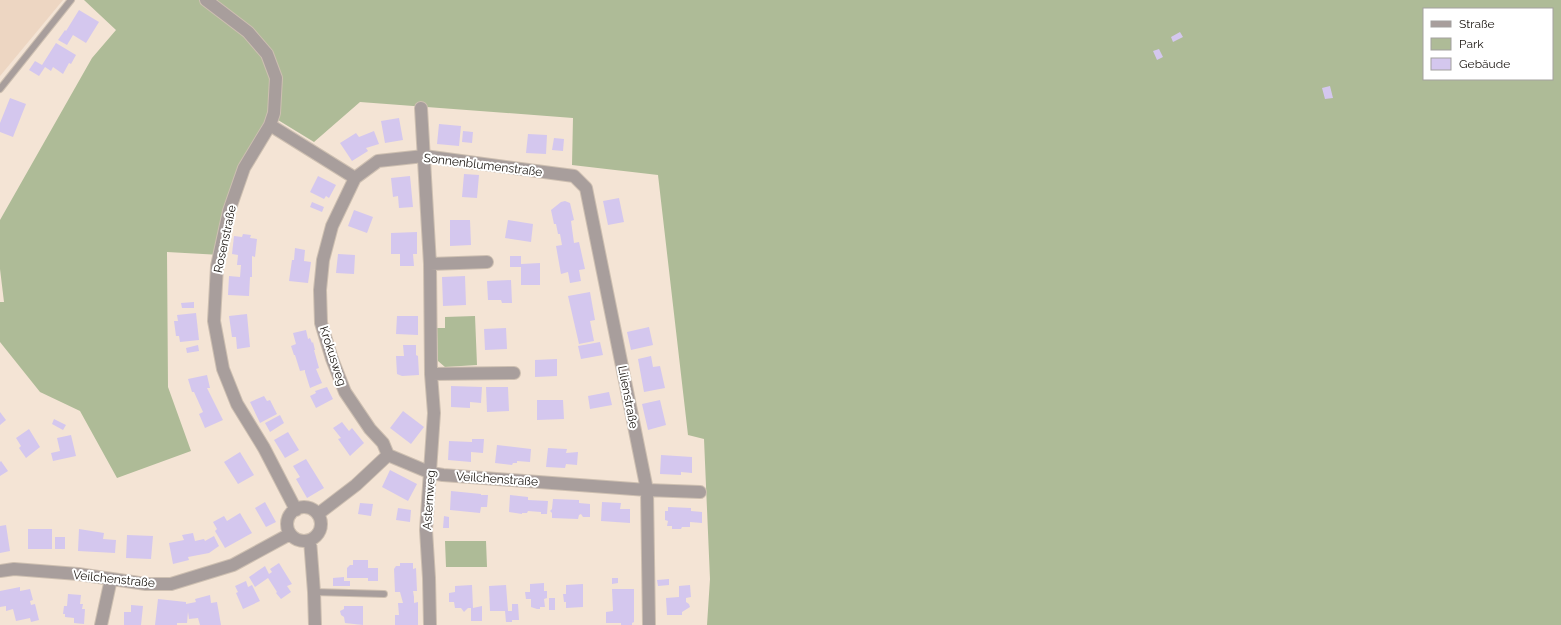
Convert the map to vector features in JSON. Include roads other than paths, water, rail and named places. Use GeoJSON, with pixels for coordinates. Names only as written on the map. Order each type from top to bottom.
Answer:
{"type":"FeatureCollection","features":[{"type":"Feature","properties":{"kind":"street","name":"Rosenstraße"},"geometry":{"type":"LineString","coordinates":[[206,0],[248,32],[267,54],[276,78],[274,113],[270,126],[244,168],[230,211],[217,266],[214,321],[223,369],[237,404],[264,448],[296,510]]}},
{"type":"Feature","properties":{"kind":"street","name":"Asternweg"},"geometry":{"type":"LineString","coordinates":[[421,108],[430,264],[434,413],[426,530],[430,625]]}},
{"type":"Feature","properties":{"kind":"street"},"geometry":{"type":"LineString","coordinates":[[270,126],[355,178]]}},
{"type":"Feature","properties":{"kind":"street","name":"Sonnenblumenstraße"},"geometry":{"type":"LineString","coordinates":[[355,178],[378,161],[424,156],[574,176]]}},
{"type":"Feature","properties":{"kind":"street","name":"Lilienstraße"},"geometry":{"type":"LineString","coordinates":[[574,176],[586,188],[647,490],[649,625]]}},
{"type":"Feature","properties":{"kind":"street","name":"Krokusweg"},"geometry":{"type":"LineString","coordinates":[[355,178],[332,226],[323,260],[320,290],[321,323],[332,359],[345,392],[370,429],[383,443],[388,455]]}},
{"type":"Feature","properties":{"kind":"street"},"geometry":{"type":"LineString","coordinates":[[430,264],[487,262]]}},
{"type":"Feature","properties":{"kind":"street"},"geometry":{"type":"LineString","coordinates":[[432,374],[514,373]]}},
{"type":"Feature","properties":{"kind":"street"},"geometry":{"type":"LineString","coordinates":[[318,514],[356,485],[388,455]]}},
{"type":"Feature","properties":{"kind":"street","name":"Veilchenstraße"},"geometry":{"type":"LineString","coordinates":[[388,455],[431,473],[647,490],[700,492]]}},
{"type":"Feature","properties":{"kind":"street"},"geometry":{"type":"LineString","coordinates":[[304,507],[312,509],[318,514],[321,524],[318,534],[310,540],[303,541],[296,539],[290,534],[288,521],[290,514],[304,507]]}},
{"type":"Feature","properties":{"kind":"street","name":"Veilchenstraße"},"geometry":{"type":"LineString","coordinates":[[0,571],[14,569],[78,574],[146,584],[172,584],[233,566],[290,534]]}},
{"type":"Feature","properties":{"kind":"street"},"geometry":{"type":"LineString","coordinates":[[310,540],[315,625]]}},
{"type":"Feature","properties":{"kind":"street"},"geometry":{"type":"LineString","coordinates":[[101,625],[111,579]]}},
{"type":"Feature","properties":{"kind":"lane"},"geometry":{"type":"LineString","coordinates":[[0,88],[71,0]]}},
{"type":"Feature","properties":{"kind":"lane"},"geometry":{"type":"LineString","coordinates":[[314,592],[384,594]]}}]}
